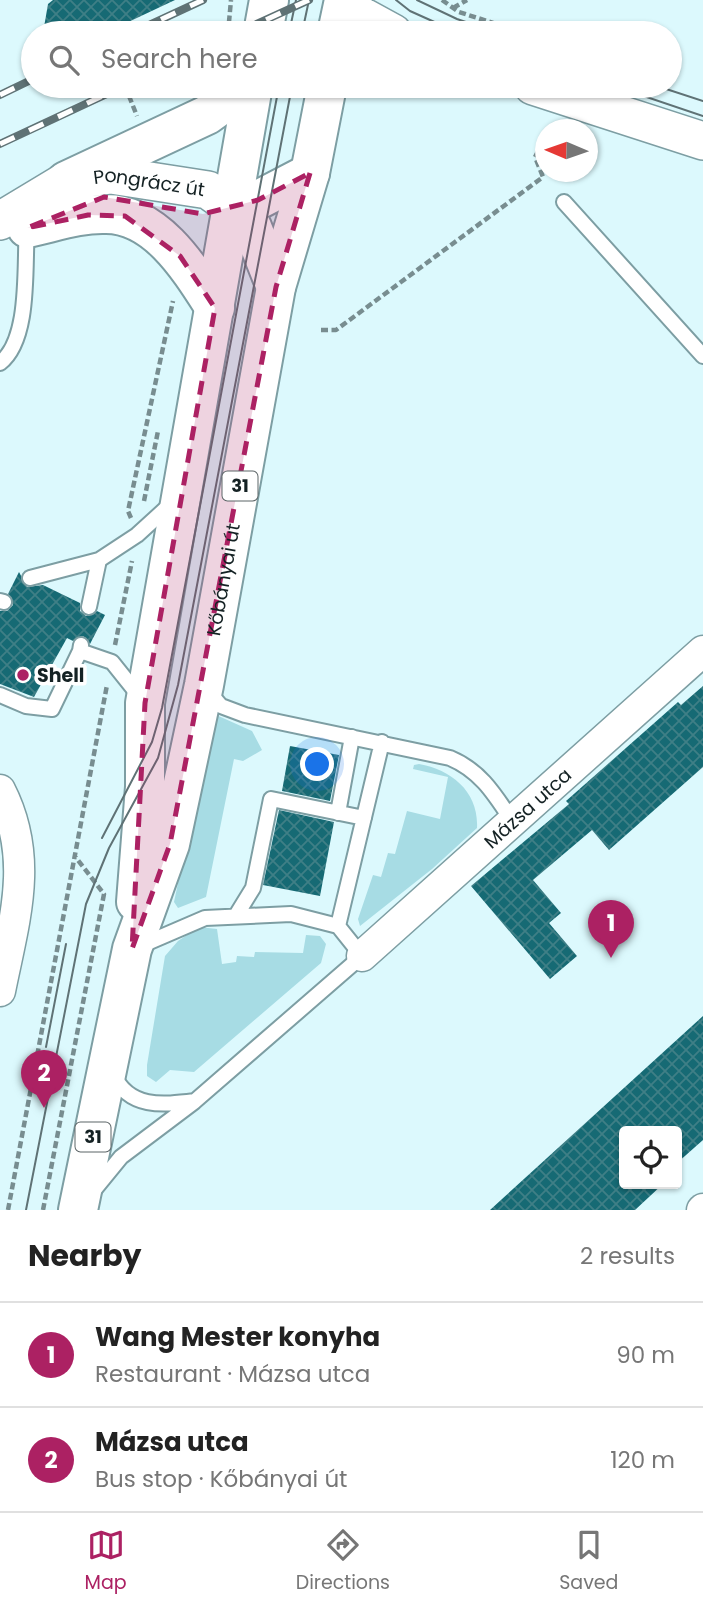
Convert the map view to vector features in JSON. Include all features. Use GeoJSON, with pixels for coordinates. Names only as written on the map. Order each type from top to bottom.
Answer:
{"type":"FeatureCollection","features":[{"type":"Feature","properties":{"kind":"main road"},"geometry":{"type":"LineString","coordinates":[[340,21],[345,0]]}},
{"type":"Feature","properties":{"kind":"main road"},"geometry":{"type":"LineString","coordinates":[[66,181],[207,115],[228,98]]}},
{"type":"Feature","properties":{"kind":"main road","name":"Kőbányai út"},"geometry":{"type":"LineString","coordinates":[[78,1210],[132,950],[145,787],[145,703],[251,98]]}},
{"type":"Feature","properties":{"kind":"main road","name":"Kőbányai út"},"geometry":{"type":"LineString","coordinates":[[132,950],[170,844],[204,685],[276,286],[310,173],[325,98]]}},
{"type":"Feature","properties":{"kind":"main road"},"geometry":{"type":"LineString","coordinates":[[231,206],[258,200],[310,173]]}},
{"type":"Feature","properties":{"kind":"main road"},"geometry":{"type":"LineString","coordinates":[[231,206],[252,228],[276,286]]}},
{"type":"Feature","properties":{"kind":"main road"},"geometry":{"type":"LineString","coordinates":[[9,229],[88,215],[125,216],[144,225],[180,256],[215,308]]}},
{"type":"Feature","properties":{"kind":"street"},"geometry":{"type":"LineString","coordinates":[[345,0],[360,15],[371,21]]}},
{"type":"Feature","properties":{"kind":"street"},"geometry":{"type":"LineString","coordinates":[[570,98],[703,141]]}},
{"type":"Feature","properties":{"kind":"street","name":"Pongrácz út"},"geometry":{"type":"LineString","coordinates":[[9,229],[66,181],[111,175],[149,178],[208,190],[231,206]]}},
{"type":"Feature","properties":{"kind":"street","name":"Pongrácz út"},"geometry":{"type":"LineString","coordinates":[[9,229],[81,202],[104,197],[203,214],[231,206]]}},
{"type":"Feature","properties":{"kind":"street","name":"Mázsa utca"},"geometry":{"type":"LineString","coordinates":[[362,956],[703,652]]}},
{"type":"Feature","properties":{"kind":"street"},"geometry":{"type":"LineString","coordinates":[[0,790],[17,829],[21,864],[17,903],[0,992]]}},
{"type":"Feature","properties":{"kind":"lane"},"geometry":{"type":"LineString","coordinates":[[564,202],[703,356]]}},
{"type":"Feature","properties":{"kind":"lane"},"geometry":{"type":"LineString","coordinates":[[0,363],[8,357],[21,331],[9,229]]}},
{"type":"Feature","properties":{"kind":"lane"},"geometry":{"type":"LineString","coordinates":[[30,578],[99,560],[137,535],[181,495]]}},
{"type":"Feature","properties":{"kind":"lane"},"geometry":{"type":"LineString","coordinates":[[89,607],[99,560]]}},
{"type":"Feature","properties":{"kind":"lane"},"geometry":{"type":"LineString","coordinates":[[0,695],[26,706],[52,709],[80,648],[112,662],[145,703]]}},
{"type":"Feature","properties":{"kind":"lane"},"geometry":{"type":"LineString","coordinates":[[204,685],[221,706],[245,715],[382,742],[465,764],[491,788],[513,822]]}},
{"type":"Feature","properties":{"kind":"lane"},"geometry":{"type":"LineString","coordinates":[[338,813],[352,737]]}},
{"type":"Feature","properties":{"kind":"lane"},"geometry":{"type":"LineString","coordinates":[[338,926],[382,742]]}},
{"type":"Feature","properties":{"kind":"lane"},"geometry":{"type":"LineString","coordinates":[[237,914],[253,888],[271,799],[364,818]]}},
{"type":"Feature","properties":{"kind":"lane"},"geometry":{"type":"LineString","coordinates":[[132,950],[205,918],[237,914],[291,914],[338,926],[362,956]]}},
{"type":"Feature","properties":{"kind":"lane","name":"Mázsa utca"},"geometry":{"type":"LineString","coordinates":[[84,1210],[97,1185],[121,1157],[195,1101],[362,956]]}},
{"type":"Feature","properties":{"kind":"lane"},"geometry":{"type":"LineString","coordinates":[[108,1063],[120,1089],[133,1098],[167,1104],[195,1101]]}},
{"type":"Feature","properties":{"kind":"path"},"geometry":{"type":"LineString","coordinates":[[442,0],[453,8],[490,21]]}},
{"type":"Feature","properties":{"kind":"path"},"geometry":{"type":"LineString","coordinates":[[453,8],[467,0]]}},
{"type":"Feature","properties":{"kind":"path"},"geometry":{"type":"LineString","coordinates":[[321,330],[336,330],[536,182]]}},
{"type":"Feature","properties":{"kind":"path"},"geometry":{"type":"LineString","coordinates":[[8,1210],[73,854],[137,535],[128,511],[171,317],[180,256]]}},
{"type":"Feature","properties":{"kind":"path"},"geometry":{"type":"LineString","coordinates":[[43,1210],[104,894],[73,854]]}},
{"type":"Feature","properties":{"kind":"highlighted area"},"geometry":{"type":"Polygon","coordinates":[[[310,173],[276,287],[170,844],[132,949],[145,703],[215,308],[180,256],[125,216],[88,215],[27,228],[104,197],[203,214],[258,200],[310,173]]]}},
{"type":"Feature","properties":{"kind":"shaded area"},"geometry":{"type":"Polygon","coordinates":[[[214,714],[252,731],[262,750],[243,761],[234,759],[206,897],[178,908],[174,902],[214,714]]]}},
{"type":"Feature","properties":{"kind":"shaded area"},"geometry":{"type":"Polygon","coordinates":[[[414,765],[442,771],[461,785],[473,804],[477,828],[432,869],[360,926],[358,919],[373,875],[381,877],[388,853],[395,854],[407,811],[440,819],[448,777],[413,769],[414,765]]]}},
{"type":"Feature","properties":{"kind":"shaded area"},"geometry":{"type":"Polygon","coordinates":[[[199,927],[217,929],[222,964],[236,962],[237,956],[254,957],[255,952],[303,953],[306,935],[320,936],[326,944],[321,963],[194,1072],[170,1070],[156,1082],[147,1076],[147,1065],[165,956],[178,941],[199,927]]]}},
{"type":"Feature","properties":{"kind":"building"},"geometry":{"type":"Polygon","coordinates":[[[53,0],[175,0],[130,21],[45,21],[48,4],[53,0]]]}},
{"type":"Feature","properties":{"kind":"building"},"geometry":{"type":"Polygon","coordinates":[[[19,572],[27,587],[43,585],[80,603],[80,611],[86,616],[97,611],[105,615],[90,644],[83,636],[73,641],[67,638],[34,697],[0,684],[0,611],[7,611],[13,605],[8,594],[19,572]]]}},
{"type":"Feature","properties":{"kind":"building"},"geometry":{"type":"Polygon","coordinates":[[[703,686],[703,767],[609,850],[592,830],[533,880],[561,913],[549,923],[577,956],[550,979],[471,886],[569,804],[566,801],[678,702],[681,705],[703,686]]]}},
{"type":"Feature","properties":{"kind":"building"},"geometry":{"type":"Polygon","coordinates":[[[290,746],[339,755],[330,801],[282,791],[290,746]]]}},
{"type":"Feature","properties":{"kind":"building"},"geometry":{"type":"Polygon","coordinates":[[[279,810],[334,822],[320,896],[263,885],[279,810]]]}},
{"type":"Feature","properties":{"kind":"building"},"geometry":{"type":"Polygon","coordinates":[[[703,1016],[703,1140],[682,1159],[682,1126],[619,1126],[619,1189],[658,1189],[635,1210],[490,1210],[703,1016]]]}},
{"type":"Feature","properties":{"kind":"tram line"},"geometry":{"type":"LineString","coordinates":[[292,21],[296,0]]}},
{"type":"Feature","properties":{"kind":"tram line"},"geometry":{"type":"LineString","coordinates":[[305,21],[309,0]]}},
{"type":"Feature","properties":{"kind":"tram line"},"geometry":{"type":"LineString","coordinates":[[396,0],[410,11],[432,21]]}},
{"type":"Feature","properties":{"kind":"tram line"},"geometry":{"type":"LineString","coordinates":[[417,0],[463,21]]}},
{"type":"Feature","properties":{"kind":"tram line"},"geometry":{"type":"LineString","coordinates":[[682,94],[703,101]]}},
{"type":"Feature","properties":{"kind":"tram line"},"geometry":{"type":"LineString","coordinates":[[102,838],[152,742],[162,708],[277,98]]}},
{"type":"Feature","properties":{"kind":"tram line"},"geometry":{"type":"LineString","coordinates":[[26,1210],[86,904],[109,848],[158,758],[178,685],[290,98]]}},
{"type":"Feature","properties":{"kind":"tram line"},"geometry":{"type":"LineString","coordinates":[[650,98],[703,116]]}},
{"type":"Feature","properties":{"kind":"tram line"},"geometry":{"type":"LineString","coordinates":[[46,1047],[66,944]]}},
{"type":"Feature","properties":{"kind":"railway"},"geometry":{"type":"LineString","coordinates":[[158,21],[203,0]]}},
{"type":"Feature","properties":{"kind":"railway"},"geometry":{"type":"LineString","coordinates":[[263,21],[309,0]]}},
{"type":"Feature","properties":{"kind":"railway"},"geometry":{"type":"LineString","coordinates":[[0,95],[21,85]]}},
{"type":"Feature","properties":{"kind":"railway"},"geometry":{"type":"LineString","coordinates":[[0,144],[98,98]]}},
{"type":"Feature","properties":{"kind":"place","name":"Shell"},"geometry":{"type":"Point","coordinates":[23,675]}},
{"type":"Feature","properties":{"kind":"place","name":"Wang Mester konyha"},"geometry":{"type":"Point","coordinates":[611,958]}},
{"type":"Feature","properties":{"kind":"place","name":"Mázsa utca"},"geometry":{"type":"Point","coordinates":[44,1108]}}]}
